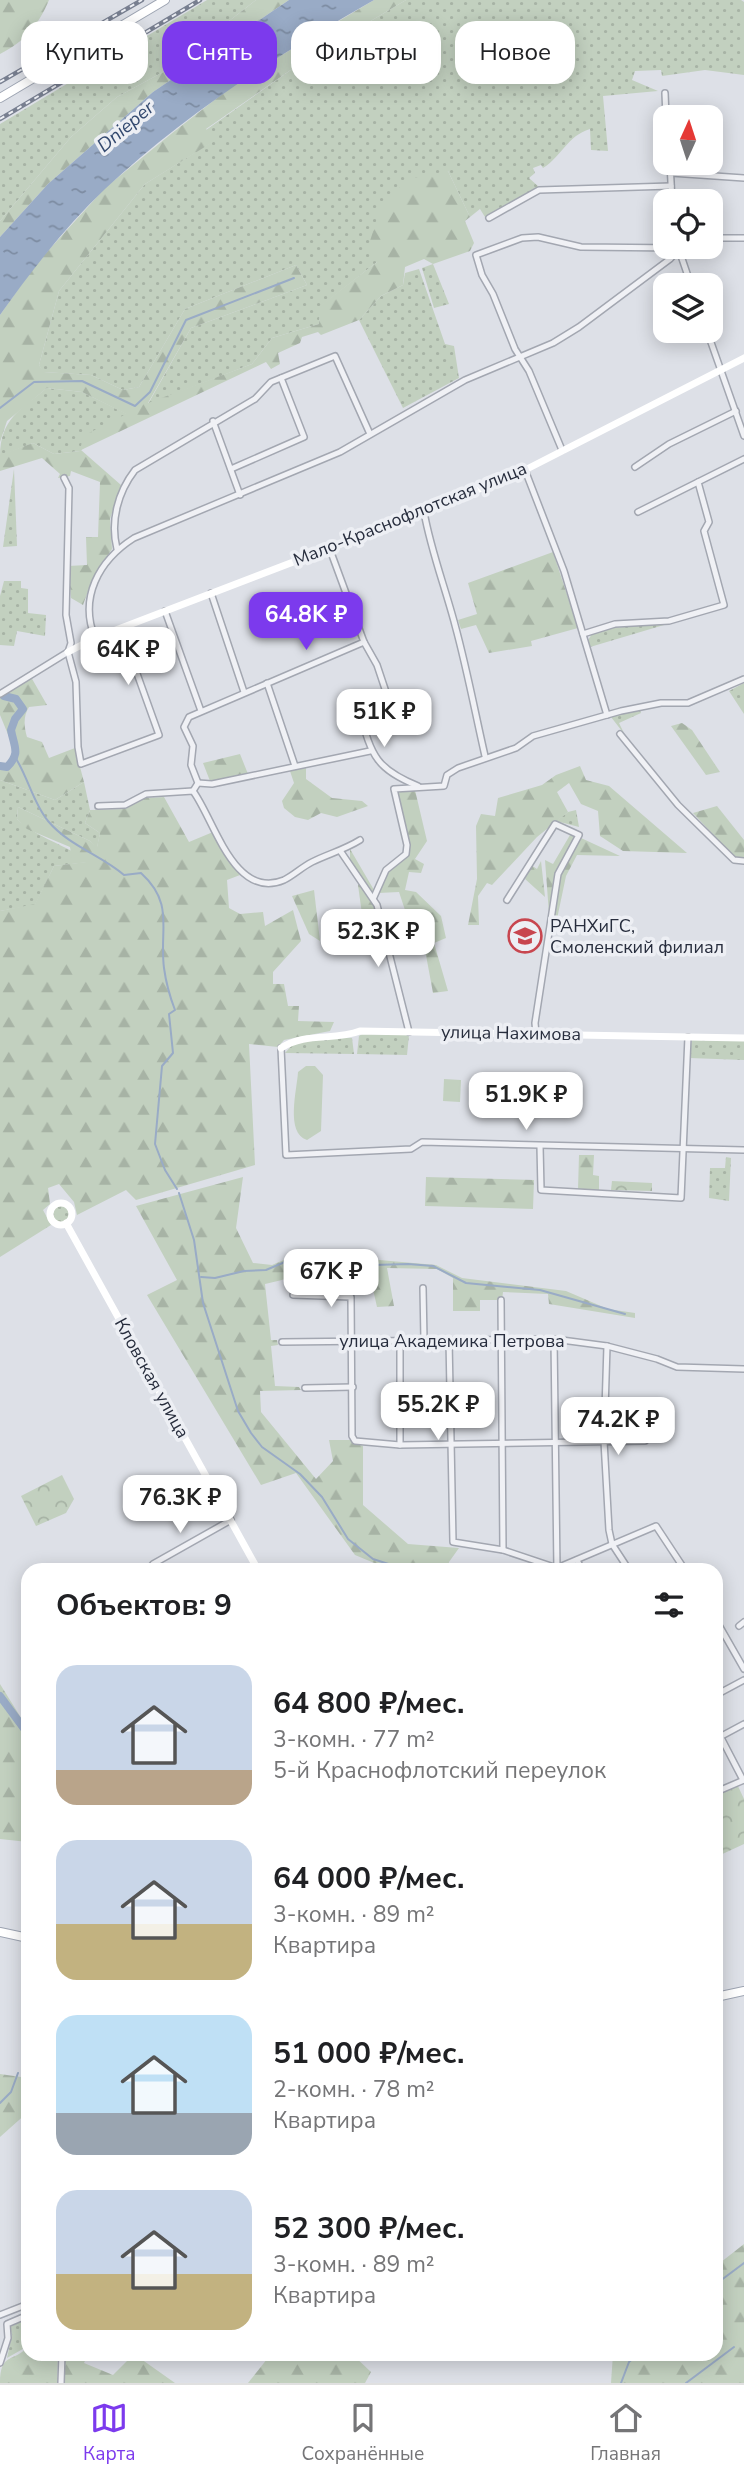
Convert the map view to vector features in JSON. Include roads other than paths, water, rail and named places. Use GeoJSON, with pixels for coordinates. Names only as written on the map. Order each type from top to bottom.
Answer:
{"type":"FeatureCollection","features":[{"type":"Feature","properties":{"kind":"main road"},"geometry":{"type":"LineString","coordinates":[[0,98],[165,0]]}},
{"type":"Feature","properties":{"kind":"main road"},"geometry":{"type":"LineString","coordinates":[[0,1932],[21,1936]]}},
{"type":"Feature","properties":{"kind":"main road"},"geometry":{"type":"LineString","coordinates":[[723,1996],[744,1991]]}},
{"type":"Feature","properties":{"kind":"street"},"geometry":{"type":"LineString","coordinates":[[665,93],[666,105]]}},
{"type":"Feature","properties":{"kind":"street"},"geometry":{"type":"LineString","coordinates":[[671,175],[671,189]]}},
{"type":"Feature","properties":{"kind":"street"},"geometry":{"type":"LineString","coordinates":[[700,175],[744,178]]}},
{"type":"Feature","properties":{"kind":"street"},"geometry":{"type":"LineString","coordinates":[[489,218],[539,190],[671,186]]}},
{"type":"Feature","properties":{"kind":"street"},"geometry":{"type":"LineString","coordinates":[[562,450],[522,357],[515,349],[476,255],[522,238],[538,237],[581,247],[653,247]]}},
{"type":"Feature","properties":{"kind":"street"},"geometry":{"type":"LineString","coordinates":[[723,238],[744,238]]}},
{"type":"Feature","properties":{"kind":"street"},"geometry":{"type":"LineString","coordinates":[[95,638],[88,615],[89,597],[97,579],[117,549],[134,538],[340,452],[465,380],[522,357],[579,327],[670,259]]}},
{"type":"Feature","properties":{"kind":"street"},"geometry":{"type":"LineString","coordinates":[[711,343],[744,436]]}},
{"type":"Feature","properties":{"kind":"street"},"geometry":{"type":"LineString","coordinates":[[117,549],[115,512],[125,482],[135,470],[213,421],[255,399],[271,382],[335,356],[370,434]]}},
{"type":"Feature","properties":{"kind":"street","name":"Мало-Краснофлотская улица"},"geometry":{"type":"LineString","coordinates":[[68,652],[95,638],[424,512],[525,470],[744,358]]}},
{"type":"Feature","properties":{"kind":"street"},"geometry":{"type":"LineString","coordinates":[[231,469],[304,437],[281,378]]}},
{"type":"Feature","properties":{"kind":"street"},"geometry":{"type":"LineString","coordinates":[[635,467],[669,444],[736,411]]}},
{"type":"Feature","properties":{"kind":"street"},"geometry":{"type":"LineString","coordinates":[[213,421],[240,495]]}},
{"type":"Feature","properties":{"kind":"street"},"geometry":{"type":"LineString","coordinates":[[638,512],[744,459]]}},
{"type":"Feature","properties":{"kind":"street"},"geometry":{"type":"LineString","coordinates":[[525,470],[564,571],[607,715]]}},
{"type":"Feature","properties":{"kind":"street"},"geometry":{"type":"LineString","coordinates":[[64,478],[69,488],[65,598],[71,643],[68,652],[76,682],[81,764],[159,735],[121,629]]}},
{"type":"Feature","properties":{"kind":"street"},"geometry":{"type":"LineString","coordinates":[[583,634],[615,624],[669,621],[724,605],[704,531],[709,522],[698,482]]}},
{"type":"Feature","properties":{"kind":"street"},"geometry":{"type":"LineString","coordinates":[[424,512],[433,558],[445,588],[466,664],[485,756]]}},
{"type":"Feature","properties":{"kind":"street"},"geometry":{"type":"LineString","coordinates":[[329,547],[364,642],[377,665],[397,725]]}},
{"type":"Feature","properties":{"kind":"street"},"geometry":{"type":"LineString","coordinates":[[211,593],[244,692]]}},
{"type":"Feature","properties":{"kind":"street"},"geometry":{"type":"LineString","coordinates":[[165,611],[201,711]]}},
{"type":"Feature","properties":{"kind":"street"},"geometry":{"type":"LineString","coordinates":[[194,791],[198,783],[191,765],[193,746],[184,727],[189,717],[364,642]]}},
{"type":"Feature","properties":{"kind":"street"},"geometry":{"type":"LineString","coordinates":[[0,694],[68,652]]}},
{"type":"Feature","properties":{"kind":"street"},"geometry":{"type":"LineString","coordinates":[[374,897],[386,870],[406,854],[407,845],[394,789],[444,786],[447,775],[485,756],[516,748],[533,736],[661,703],[688,703],[744,679]]}},
{"type":"Feature","properties":{"kind":"street"},"geometry":{"type":"LineString","coordinates":[[267,683],[295,766]]}},
{"type":"Feature","properties":{"kind":"street"},"geometry":{"type":"LineString","coordinates":[[389,702],[360,714],[370,751],[382,768],[422,786]]}},
{"type":"Feature","properties":{"kind":"street"},"geometry":{"type":"LineString","coordinates":[[620,734],[678,805],[734,860],[744,861]]}},
{"type":"Feature","properties":{"kind":"street"},"geometry":{"type":"LineString","coordinates":[[198,783],[212,785],[370,751]]}},
{"type":"Feature","properties":{"kind":"street"},"geometry":{"type":"LineString","coordinates":[[98,806],[125,805],[146,794],[194,791]]}},
{"type":"Feature","properties":{"kind":"street"},"geometry":{"type":"LineString","coordinates":[[194,791],[227,853],[247,877],[258,881],[283,880],[313,862],[341,852],[360,840]]}},
{"type":"Feature","properties":{"kind":"street"},"geometry":{"type":"LineString","coordinates":[[507,900],[555,824],[579,835],[558,874],[535,1023],[536,1034]]}},
{"type":"Feature","properties":{"kind":"street"},"geometry":{"type":"LineString","coordinates":[[341,852],[374,897],[409,1032]]}},
{"type":"Feature","properties":{"kind":"street","name":"улица Нахимова"},"geometry":{"type":"LineString","coordinates":[[281,1048],[293,1040],[325,1035],[348,1036],[360,1031],[744,1038]]}},
{"type":"Feature","properties":{"kind":"street"},"geometry":{"type":"LineString","coordinates":[[540,1146],[541,1190],[681,1198],[688,1037]]}},
{"type":"Feature","properties":{"kind":"street"},"geometry":{"type":"LineString","coordinates":[[281,1048],[286,1155],[411,1149],[422,1142],[744,1150]]}},
{"type":"Feature","properties":{"kind":"street","name":"Кловская улица"},"geometry":{"type":"LineString","coordinates":[[66,1223],[254,1563]]}},
{"type":"Feature","properties":{"kind":"street"},"geometry":{"type":"LineString","coordinates":[[423,1288],[424,1340]]}},
{"type":"Feature","properties":{"kind":"street"},"geometry":{"type":"LineString","coordinates":[[293,1295],[351,1297],[352,1436],[355,1441],[400,1445],[555,1440],[645,1441]]}},
{"type":"Feature","properties":{"kind":"street"},"geometry":{"type":"LineString","coordinates":[[501,1300],[503,1550]]}},
{"type":"Feature","properties":{"kind":"street"},"geometry":{"type":"LineString","coordinates":[[554,1339],[557,1563]]}},
{"type":"Feature","properties":{"kind":"street","name":"улица Академика Петрова"},"geometry":{"type":"LineString","coordinates":[[282,1342],[554,1339],[607,1346],[677,1367],[744,1369]]}},
{"type":"Feature","properties":{"kind":"street"},"geometry":{"type":"LineString","coordinates":[[400,1340],[400,1445]]}},
{"type":"Feature","properties":{"kind":"street"},"geometry":{"type":"LineString","coordinates":[[449,1340],[453,1542],[503,1550],[540,1563]]}},
{"type":"Feature","properties":{"kind":"street"},"geometry":{"type":"LineString","coordinates":[[607,1346],[604,1441],[612,1544],[624,1563]]}},
{"type":"Feature","properties":{"kind":"street"},"geometry":{"type":"LineString","coordinates":[[304,1388],[353,1387]]}},
{"type":"Feature","properties":{"kind":"street"},"geometry":{"type":"LineString","coordinates":[[155,1563],[230,1520]]}},
{"type":"Feature","properties":{"kind":"street"},"geometry":{"type":"LineString","coordinates":[[570,1563],[649,1527],[659,1528],[681,1563]]}},
{"type":"Feature","properties":{"kind":"street"},"geometry":{"type":"LineString","coordinates":[[723,1632],[744,1669]]}},
{"type":"Feature","properties":{"kind":"street"},"geometry":{"type":"LineString","coordinates":[[723,1691],[744,1680]]}},
{"type":"Feature","properties":{"kind":"street"},"geometry":{"type":"LineString","coordinates":[[723,1735],[744,1724]]}},
{"type":"Feature","properties":{"kind":"street"},"geometry":{"type":"LineString","coordinates":[[723,1746],[743,1780],[723,1789]]}},
{"type":"Feature","properties":{"kind":"street"},"geometry":{"type":"LineString","coordinates":[[0,2315],[21,2307]]}},
{"type":"Feature","properties":{"kind":"street"},"geometry":{"type":"LineString","coordinates":[[0,2363],[8,2338],[7,2324],[21,2318]]}},
{"type":"Feature","properties":{"kind":"street"},"geometry":{"type":"LineString","coordinates":[[61,2383],[62,2361]]}},
{"type":"Feature","properties":{"kind":"water"},"geometry":{"type":"Polygon","coordinates":[[[289,0],[374,0],[338,21],[291,21],[291,50],[277,59],[277,21],[258,21],[289,0]]]}},
{"type":"Feature","properties":{"kind":"water","name":"Dnieper"},"geometry":{"type":"Polygon","coordinates":[[[165,84],[239,84],[167,135],[90,203],[37,265],[0,315],[0,237],[48,184],[165,84]]]}},
{"type":"Feature","properties":{"kind":"waterway"},"geometry":{"type":"LineString","coordinates":[[0,408],[34,382],[82,381],[135,406],[150,392],[186,320],[294,278]]}},
{"type":"Feature","properties":{"kind":"waterway"},"geometry":{"type":"LineString","coordinates":[[0,766],[7,767],[14,758],[11,730],[23,709],[16,699],[4,696]]}},
{"type":"Feature","properties":{"kind":"waterway"},"geometry":{"type":"LineString","coordinates":[[15,757],[38,806],[56,830],[124,875],[141,873],[158,895],[163,917],[164,968],[175,1010],[169,1014],[173,1053],[162,1066],[155,1144],[165,1170],[177,1189]]}},
{"type":"Feature","properties":{"kind":"waterway"},"geometry":{"type":"LineString","coordinates":[[179,1193],[194,1240],[203,1303],[238,1411],[262,1447],[300,1474],[322,1497],[348,1539],[373,1559],[385,1563]]}},
{"type":"Feature","properties":{"kind":"waterway"},"geometry":{"type":"LineString","coordinates":[[201,1277],[215,1278],[244,1271],[266,1270],[299,1256],[326,1257],[373,1265],[433,1266],[466,1283],[540,1290],[625,1314]]}},
{"type":"Feature","properties":{"kind":"waterway"},"geometry":{"type":"LineString","coordinates":[[0,1696],[21,1724]]}},
{"type":"Feature","properties":{"kind":"waterway"},"geometry":{"type":"LineString","coordinates":[[0,2103],[11,2092],[18,2073]]}},
{"type":"Feature","properties":{"kind":"waterway"},"geometry":{"type":"LineString","coordinates":[[723,2279],[744,2263]]}},
{"type":"Feature","properties":{"kind":"waterway"},"geometry":{"type":"LineString","coordinates":[[723,2355],[734,2347]]}},
{"type":"Feature","properties":{"kind":"waterway"},"geometry":{"type":"LineString","coordinates":[[621,2383],[630,2361]]}},
{"type":"Feature","properties":{"kind":"waterway"},"geometry":{"type":"LineString","coordinates":[[686,2383],[715,2361]]}},
{"type":"Feature","properties":{"kind":"railway"},"geometry":{"type":"LineString","coordinates":[[0,82],[142,0]]}},
{"type":"Feature","properties":{"kind":"railway"},"geometry":{"type":"LineString","coordinates":[[0,119],[200,0]]}},
{"type":"Feature","properties":{"kind":"place","name":"РАНХиГС, Смоленский филиал"},"geometry":{"type":"Point","coordinates":[525,936]}}]}
